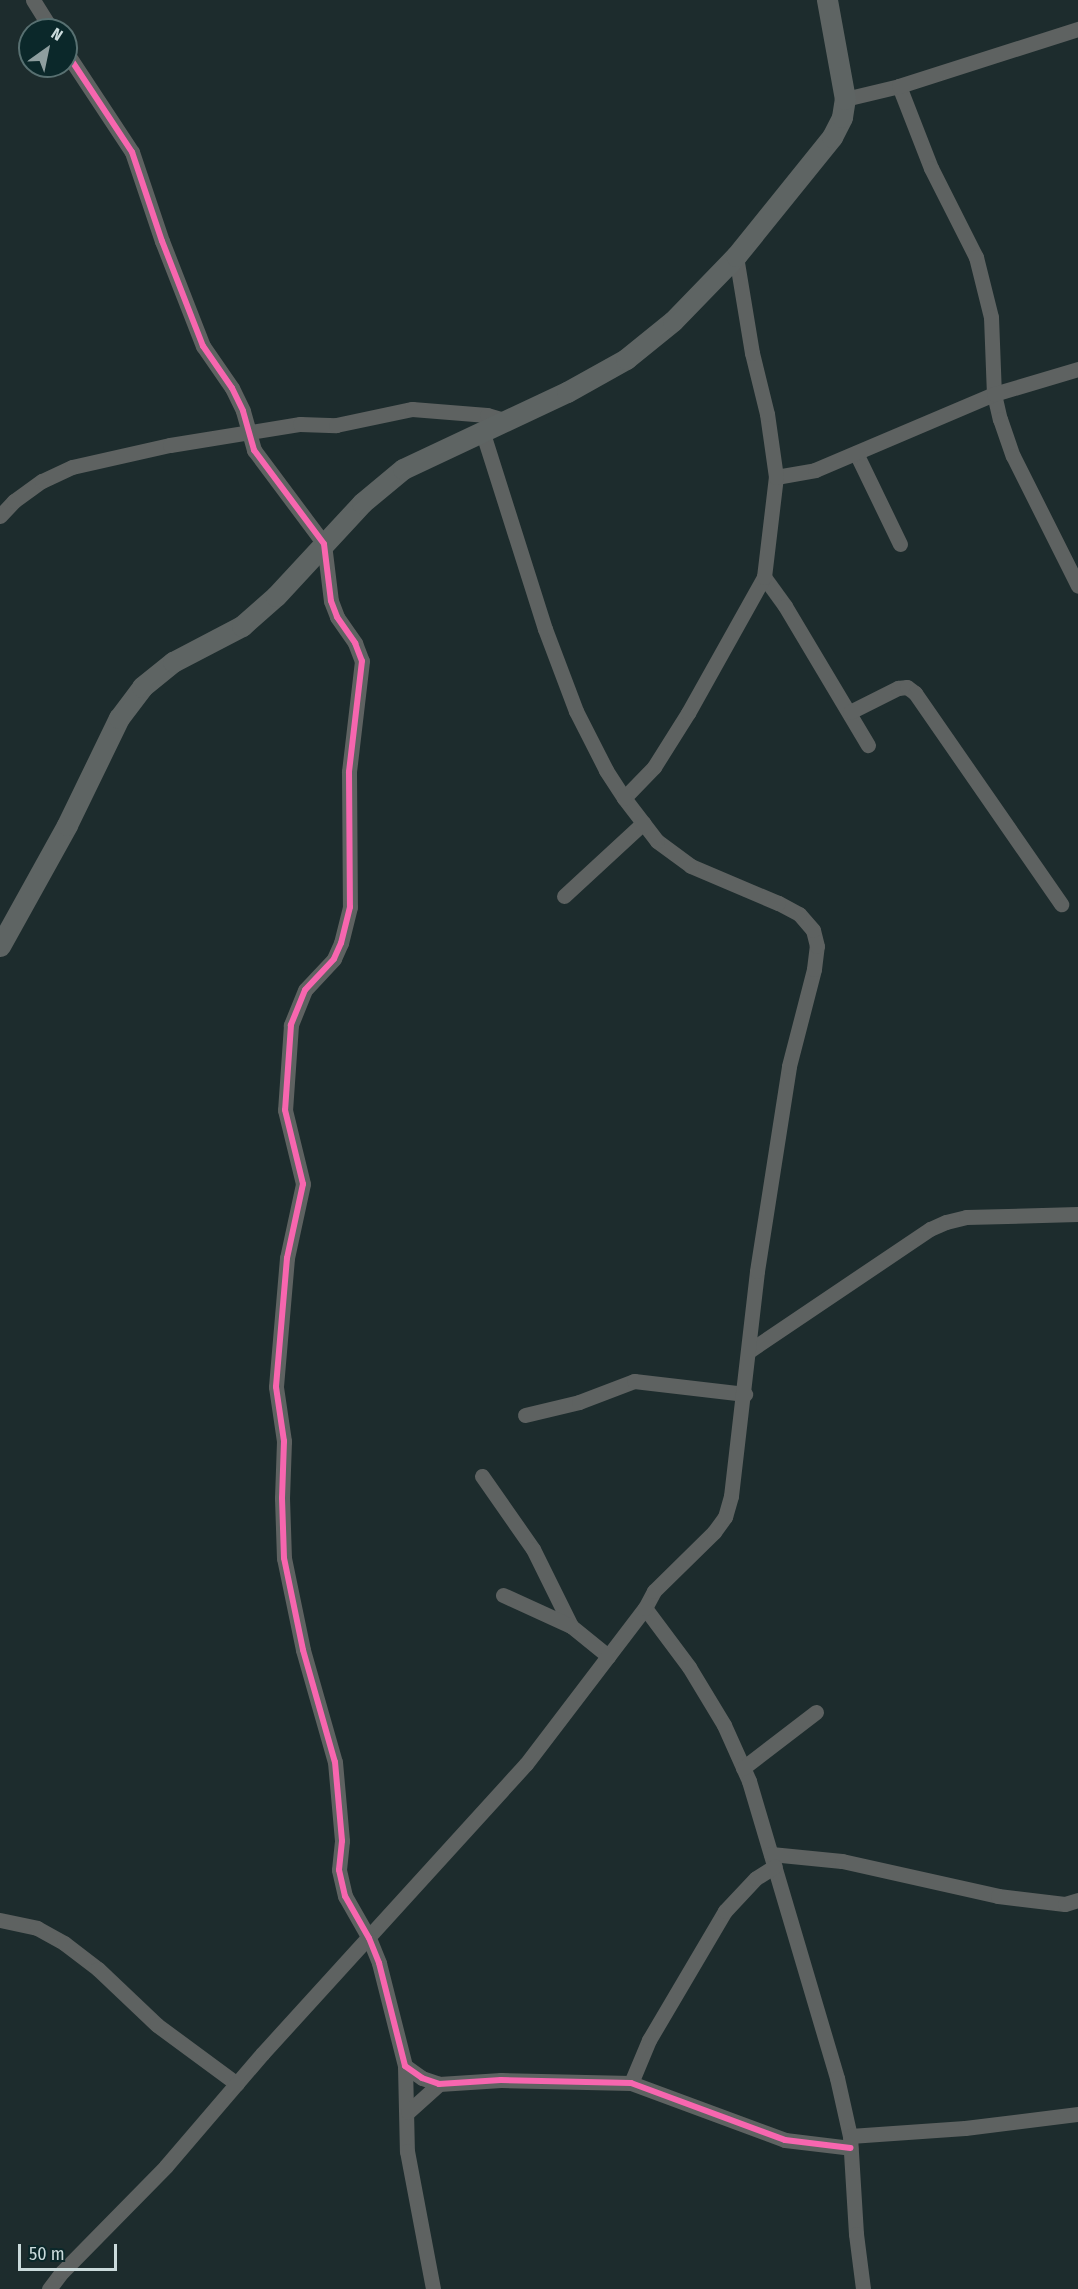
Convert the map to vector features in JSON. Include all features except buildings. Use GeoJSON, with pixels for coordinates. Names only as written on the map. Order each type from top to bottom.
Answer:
{"type":"FeatureCollection","features":[{"type":"Feature","properties":{"kind":"street"},"geometry":{"type":"LineString","coordinates":[[33,0],[44,18]]}},
{"type":"Feature","properties":{"kind":"street"},"geometry":{"type":"LineString","coordinates":[[0,946],[67,825],[119,718],[142,687],[172,662],[242,626],[276,596],[362,503],[403,469],[448,446],[508,421],[627,359],[673,321],[736,256],[832,137],[842,117],[845,99],[827,0]]}},
{"type":"Feature","properties":{"kind":"street"},"geometry":{"type":"LineString","coordinates":[[845,99],[900,86],[1078,29]]}},
{"type":"Feature","properties":{"kind":"street"},"geometry":{"type":"LineString","coordinates":[[78,70],[132,152],[162,241],[203,346],[232,388],[243,411],[254,450],[324,544],[331,601],[337,617],[355,643],[362,661],[349,772],[350,907],[341,943],[334,958],[305,990],[291,1025],[285,1110],[303,1184],[287,1258],[276,1387],[284,1442],[282,1498],[284,1558],[303,1650],[335,1762],[342,1840],[339,1870],[345,1896],[369,1938],[379,1963],[405,2066],[408,2112],[407,2151],[433,2289]]}},
{"type":"Feature","properties":{"kind":"street"},"geometry":{"type":"LineString","coordinates":[[900,86],[931,168],[976,257],[991,317],[994,394],[1013,456],[1078,586]]}},
{"type":"Feature","properties":{"kind":"street"},"geometry":{"type":"LineString","coordinates":[[624,798],[654,767],[688,713],[764,577],[776,477],[767,414],[752,353],[736,256]]}},
{"type":"Feature","properties":{"kind":"street"},"geometry":{"type":"LineString","coordinates":[[776,477],[815,470],[994,394],[1078,369]]}},
{"type":"Feature","properties":{"kind":"street"},"geometry":{"type":"LineString","coordinates":[[0,516],[14,501],[42,481],[72,467],[170,446],[300,424],[336,425],[411,409],[487,415],[508,421]]}},
{"type":"Feature","properties":{"kind":"street"},"geometry":{"type":"LineString","coordinates":[[49,2289],[62,2272],[166,2166],[237,2084],[526,1764],[645,1608],[654,1591],[714,1532],[724,1517],[731,1496],[758,1271],[789,1066],[817,946],[813,930],[799,914],[691,866],[657,841],[624,798],[606,770],[576,711],[545,629],[483,433]]}},
{"type":"Feature","properties":{"kind":"street"},"geometry":{"type":"LineString","coordinates":[[856,453],[900,544]]}},
{"type":"Feature","properties":{"kind":"street"},"geometry":{"type":"LineString","coordinates":[[764,577],[785,606],[868,745]]}},
{"type":"Feature","properties":{"kind":"street"},"geometry":{"type":"LineString","coordinates":[[850,712],[898,688],[907,687],[915,693],[1061,904]]}},
{"type":"Feature","properties":{"kind":"street"},"geometry":{"type":"LineString","coordinates":[[564,896],[642,823]]}},
{"type":"Feature","properties":{"kind":"street"},"geometry":{"type":"LineString","coordinates":[[749,1351],[930,1229],[946,1222],[966,1217],[1078,1214]]}},
{"type":"Feature","properties":{"kind":"street"},"geometry":{"type":"LineString","coordinates":[[525,1415],[579,1402],[634,1381],[745,1394]]}},
{"type":"Feature","properties":{"kind":"street"},"geometry":{"type":"LineString","coordinates":[[482,1476],[533,1549],[570,1626]]}},
{"type":"Feature","properties":{"kind":"street"},"geometry":{"type":"LineString","coordinates":[[503,1595],[570,1626],[608,1656]]}},
{"type":"Feature","properties":{"kind":"street"},"geometry":{"type":"LineString","coordinates":[[645,1608],[689,1667],[724,1725],[743,1768],[773,1860],[837,2078],[851,2142],[856,2235],[863,2289]]}},
{"type":"Feature","properties":{"kind":"street"},"geometry":{"type":"LineString","coordinates":[[743,1768],[816,1712]]}},
{"type":"Feature","properties":{"kind":"street"},"geometry":{"type":"LineString","coordinates":[[631,2083],[649,2040],[725,1911],[773,1860],[842,1861],[998,1896],[1065,1904],[1078,1900]]}},
{"type":"Feature","properties":{"kind":"street"},"geometry":{"type":"LineString","coordinates":[[0,1920],[37,1928],[64,1943],[98,1969],[164,2031],[237,2084]]}},
{"type":"Feature","properties":{"kind":"street"},"geometry":{"type":"LineString","coordinates":[[405,2066],[422,2078],[439,2084],[501,2079],[631,2083],[785,2140],[851,2142],[1078,2114]]}},
{"type":"Feature","properties":{"kind":"street"},"geometry":{"type":"LineString","coordinates":[[408,2112],[439,2084]]}},
{"type":"Feature","properties":{"kind":"cycle path"},"geometry":{"type":"LineString","coordinates":[[78,70],[132,152],[162,241],[203,346],[232,388],[243,411],[254,450],[324,544],[331,601],[337,617],[355,643],[362,661],[349,772],[350,907],[341,943],[334,959],[305,990],[291,1025],[285,1110],[303,1184],[287,1258],[276,1387],[284,1441],[282,1498],[284,1558],[303,1650],[335,1762],[342,1841],[339,1870],[345,1896],[369,1938],[379,1963],[405,2066],[422,2078],[439,2084],[501,2080],[631,2083],[785,2140],[851,2148]]}}]}
